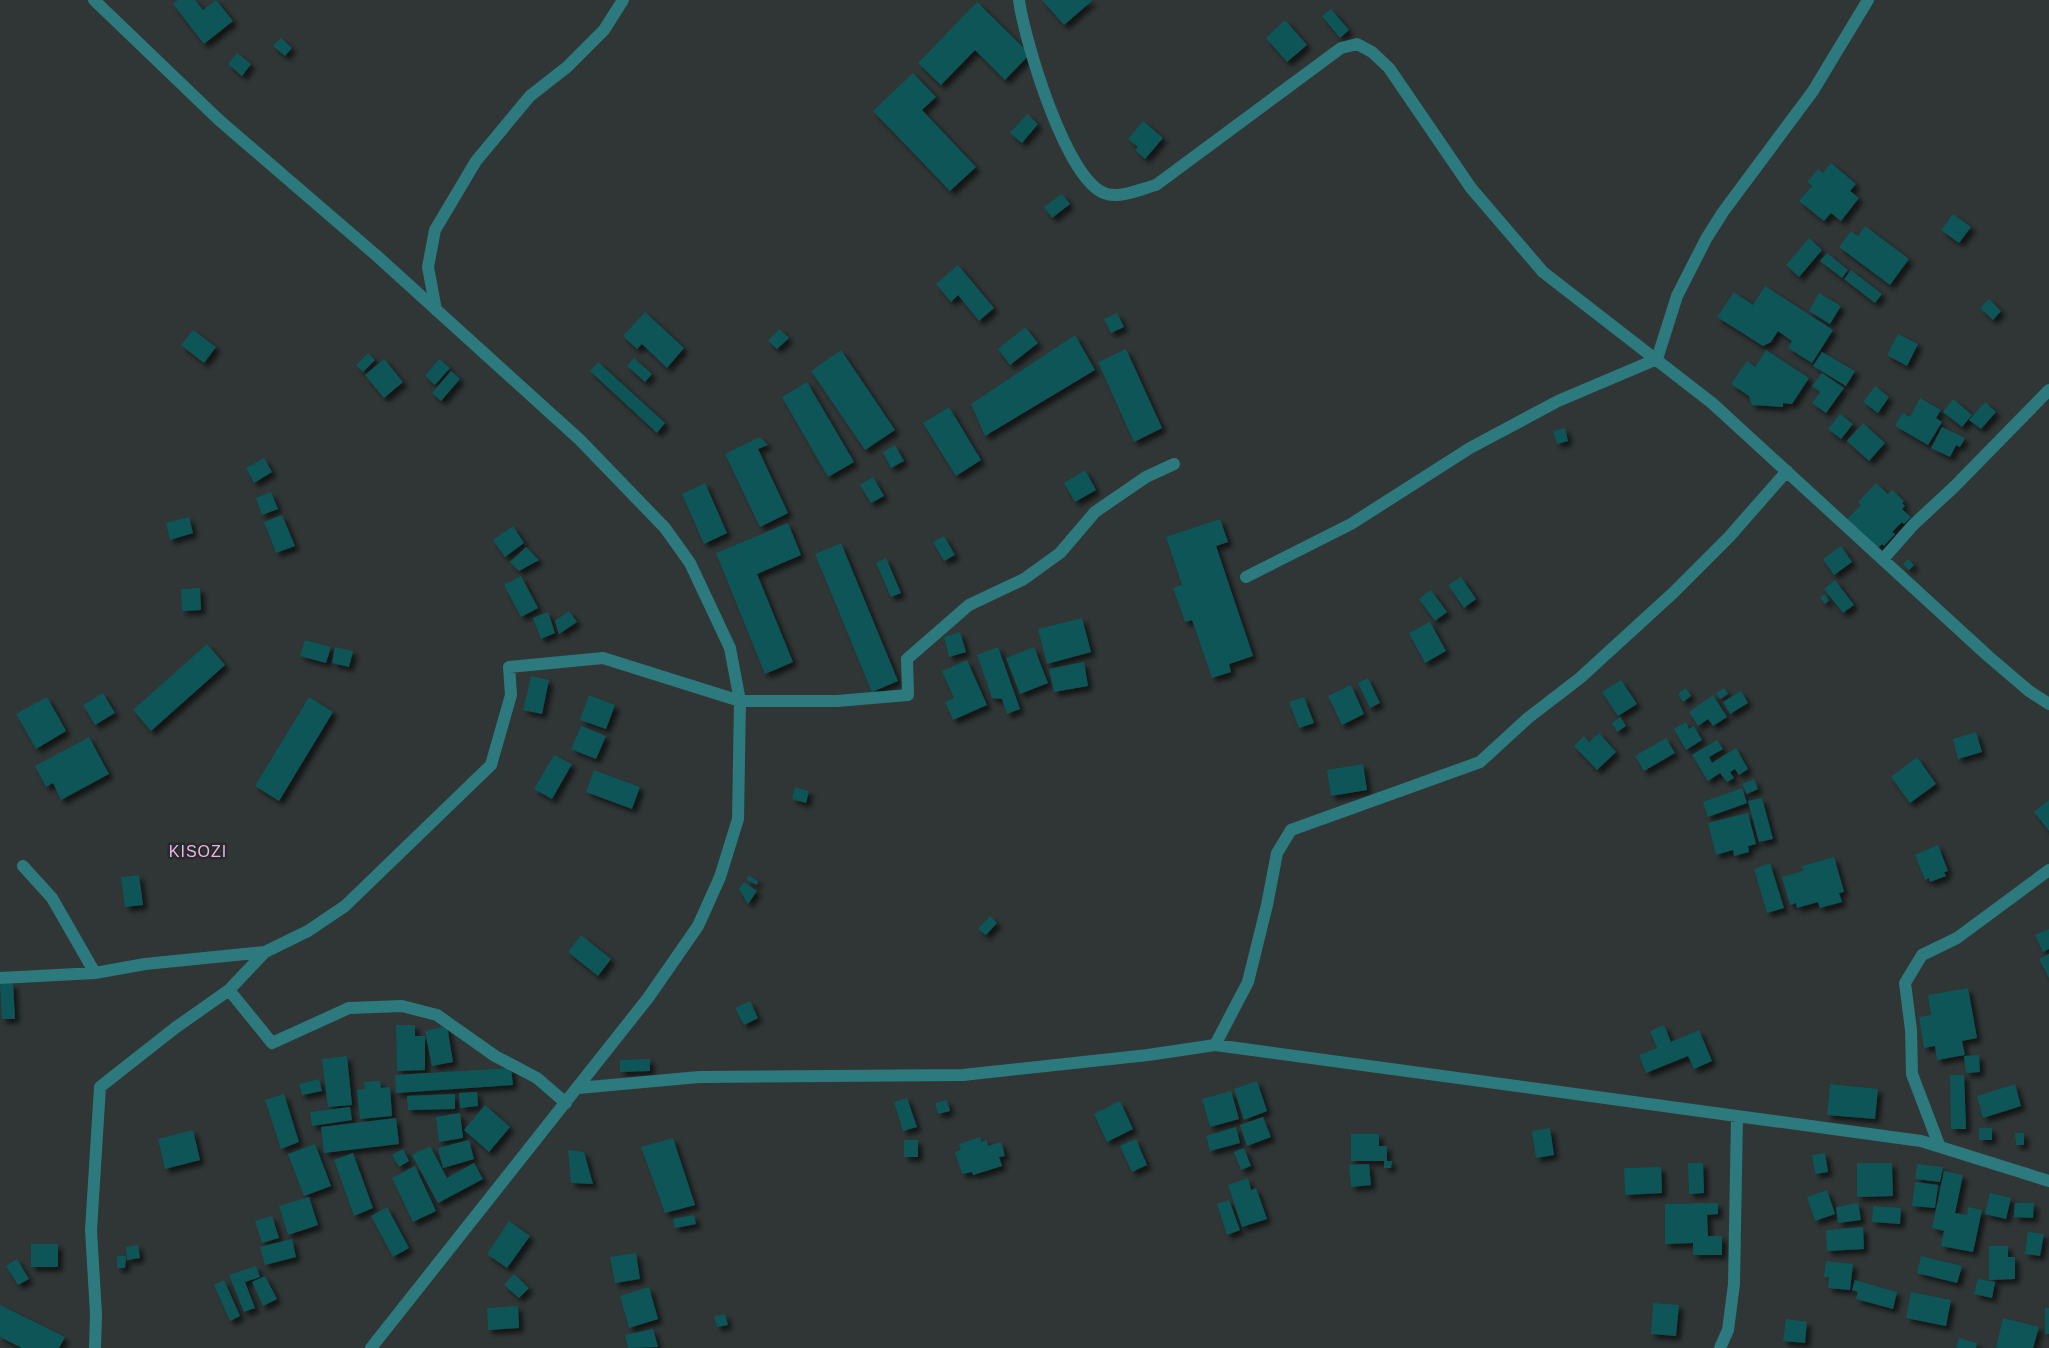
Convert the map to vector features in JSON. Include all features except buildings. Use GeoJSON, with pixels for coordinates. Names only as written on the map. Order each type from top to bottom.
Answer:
{"type":"FeatureCollection","features":[{"type":"Feature","properties":{"kind":"street"},"geometry":{"type":"LineString","coordinates":[[94,0],[219,120],[436,310],[580,440],[665,528],[690,563],[730,648],[740,701],[738,819],[720,877],[698,926],[676,959],[578,1088],[371,1348]]}},
{"type":"Feature","properties":{"kind":"street"},"geometry":{"type":"LineString","coordinates":[[436,310],[428,267],[435,230],[476,161],[530,96],[567,67],[604,30],[623,0]]}},
{"type":"Feature","properties":{"kind":"street"},"geometry":{"type":"LineString","coordinates":[[1019,0],[1022,19],[1036,66],[1054,117],[1071,157],[1092,187],[1107,194],[1126,193],[1156,186],[1341,48],[1357,44],[1372,52],[1389,68],[1470,188],[1543,272],[1583,305],[1712,403],[1884,558],[1988,656],[2029,691],[2049,704]]}},
{"type":"Feature","properties":{"kind":"street"},"geometry":{"type":"LineString","coordinates":[[1246,578],[1351,524],[1470,448],[1549,406],[1656,359],[1677,296],[1706,239],[1723,212],[1813,91],[1868,0]]}},
{"type":"Feature","properties":{"kind":"street"},"geometry":{"type":"LineString","coordinates":[[1884,558],[1914,525],[2049,390]]}},
{"type":"Feature","properties":{"kind":"street"},"geometry":{"type":"LineString","coordinates":[[0,978],[95,973],[145,964],[265,952],[308,931],[345,906],[464,794],[491,765],[511,695],[509,666],[602,658],[740,701],[837,701],[908,694],[907,659],[969,604],[1024,579],[1060,553],[1095,512],[1146,477],[1174,464]]}},
{"type":"Feature","properties":{"kind":"street"},"geometry":{"type":"LineString","coordinates":[[1215,1045],[1248,982],[1268,905],[1277,853],[1291,830],[1480,762],[1528,718],[1580,678],[1673,593],[1729,537],[1787,471]]}},
{"type":"Feature","properties":{"kind":"street"},"geometry":{"type":"LineString","coordinates":[[23,866],[52,898],[95,973]]}},
{"type":"Feature","properties":{"kind":"street"},"geometry":{"type":"LineString","coordinates":[[1939,1146],[1912,1074],[1911,1030],[1905,984],[1922,955],[1957,938],[2049,870]]}},
{"type":"Feature","properties":{"kind":"street"},"geometry":{"type":"LineString","coordinates":[[95,1348],[96,1314],[91,1230],[100,1087],[175,1028],[229,990],[265,952]]}},
{"type":"Feature","properties":{"kind":"street"},"geometry":{"type":"LineString","coordinates":[[229,990],[272,1043],[349,1008],[402,1006],[437,1015],[495,1056],[537,1078],[566,1103]]}},
{"type":"Feature","properties":{"kind":"street"},"geometry":{"type":"LineString","coordinates":[[578,1088],[699,1077],[963,1074],[1148,1055],[1215,1045],[1737,1116],[1939,1146],[2049,1181]]}},
{"type":"Feature","properties":{"kind":"street"},"geometry":{"type":"LineString","coordinates":[[1720,1348],[1728,1330],[1734,1284],[1737,1116]]}},
{"type":"Feature","properties":{"kind":"district","name":"KISOZI"},"geometry":{"type":"Point","coordinates":[198,851]}}]}
